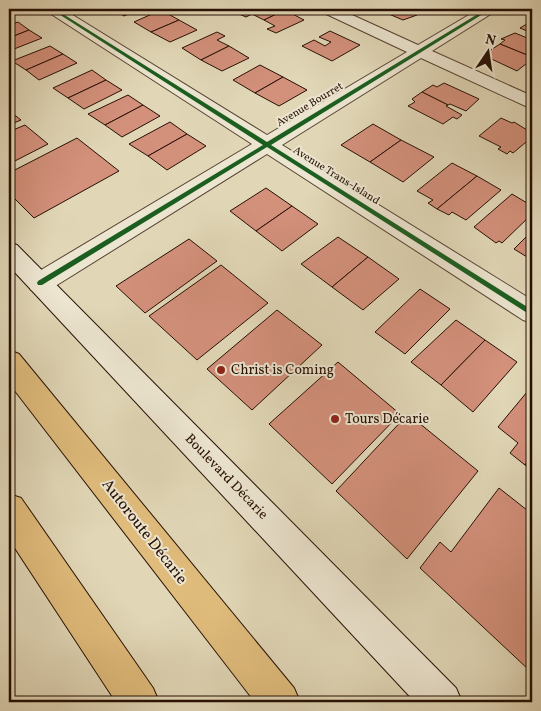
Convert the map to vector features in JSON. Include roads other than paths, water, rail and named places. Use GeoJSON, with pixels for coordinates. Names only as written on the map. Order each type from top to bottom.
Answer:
{"type":"FeatureCollection","features":[{"type":"Feature","properties":{"kind":"highway","name":"Autoroute Décarie"},"geometry":{"type":"LineString","coordinates":[[9,362],[280,702]]}},
{"type":"Feature","properties":{"kind":"highway"},"geometry":{"type":"LineString","coordinates":[[9,510],[138,702]]}},
{"type":"Feature","properties":{"kind":"street","name":"Avenue Trans-Island"},"geometry":{"type":"LineString","coordinates":[[53,9],[532,313]]}},
{"type":"Feature","properties":{"kind":"street"},"geometry":{"type":"LineString","coordinates":[[327,9],[532,103]]}},
{"type":"Feature","properties":{"kind":"street","name":"Avenue Bourret"},"geometry":{"type":"LineString","coordinates":[[40,283],[489,9]]}},
{"type":"Feature","properties":{"kind":"street","name":"Boulevard Décarie"},"geometry":{"type":"LineString","coordinates":[[9,251],[442,702]]}},
{"type":"Feature","properties":{"kind":"place","name":"Christ is Coming"},"geometry":{"type":"Point","coordinates":[221,370]}},
{"type":"Feature","properties":{"kind":"place","name":"Tours Décarie"},"geometry":{"type":"Point","coordinates":[335,419]}}]}
